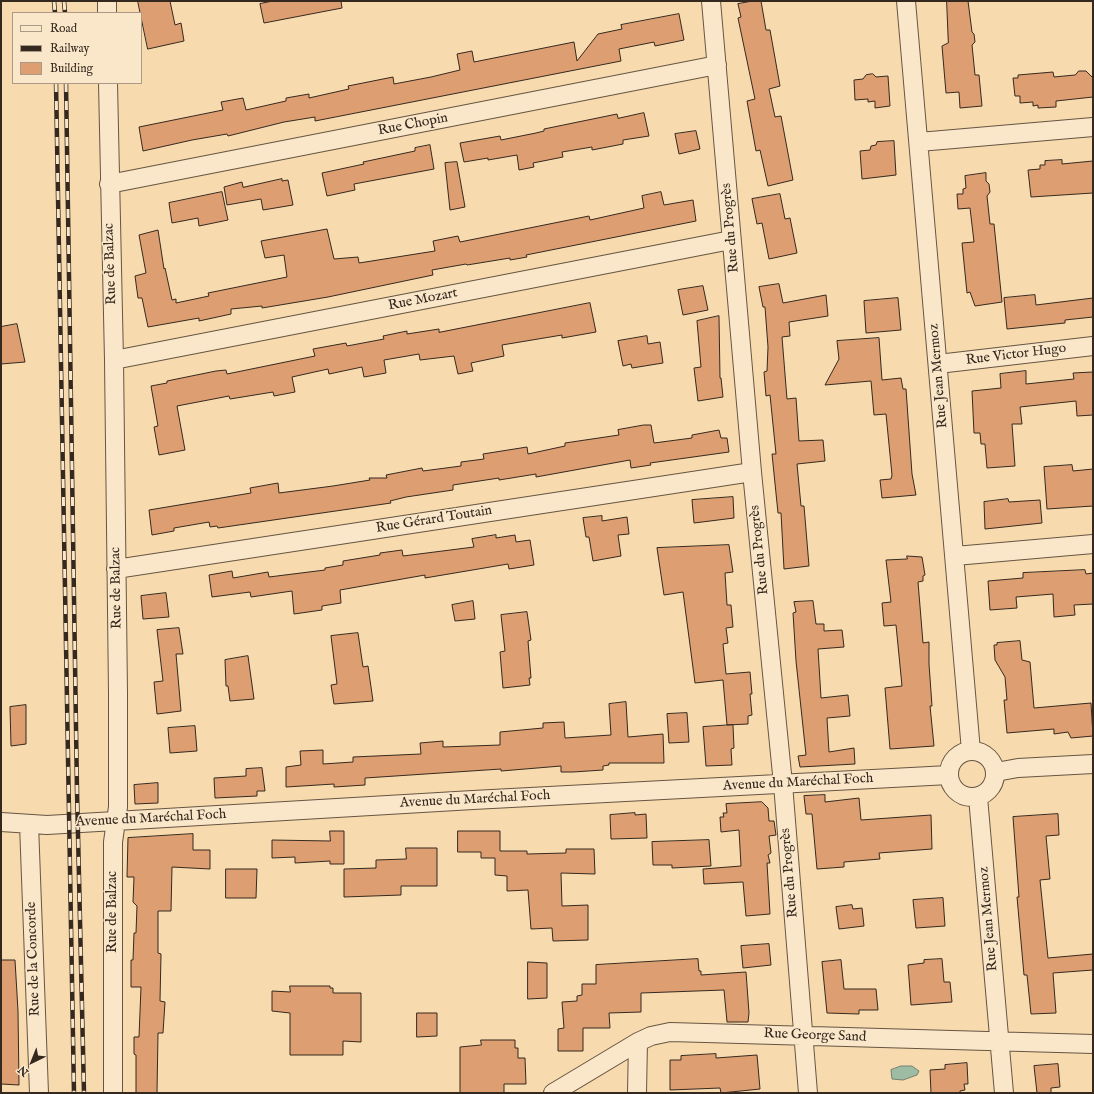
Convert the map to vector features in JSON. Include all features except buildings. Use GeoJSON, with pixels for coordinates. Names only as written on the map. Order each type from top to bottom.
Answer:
{"type":"FeatureCollection","features":[{"type":"Feature","properties":{"kind":"street"},"geometry":{"type":"LineString","coordinates":[[107,1],[107,12]]}},
{"type":"Feature","properties":{"kind":"street","name":"Rue du Progrès"},"geometry":{"type":"LineString","coordinates":[[711,1],[752,472],[783,784],[808,1093]]}},
{"type":"Feature","properties":{"kind":"street","name":"Rue Jean Mermoz"},"geometry":{"type":"LineString","coordinates":[[906,1],[971,751]]}},
{"type":"Feature","properties":{"kind":"street","name":"Rue Chopin"},"geometry":{"type":"LineString","coordinates":[[109,184],[717,65]]}},
{"type":"Feature","properties":{"kind":"street","name":"Rue de Balzac"},"geometry":{"type":"LineString","coordinates":[[108,84],[114,360],[118,757],[116,821],[113,842],[113,1093]]}},
{"type":"Feature","properties":{"kind":"street"},"geometry":{"type":"LineString","coordinates":[[919,142],[1093,127]]}},
{"type":"Feature","properties":{"kind":"street","name":"Rue Mozart"},"geometry":{"type":"LineString","coordinates":[[114,360],[732,240]]}},
{"type":"Feature","properties":{"kind":"street","name":"Rue Victor Hugo"},"geometry":{"type":"LineString","coordinates":[[938,364],[1093,346]]}},
{"type":"Feature","properties":{"kind":"street","name":"Rue Gérard Toutain"},"geometry":{"type":"LineString","coordinates":[[116,569],[752,472]]}},
{"type":"Feature","properties":{"kind":"street"},"geometry":{"type":"LineString","coordinates":[[955,556],[1093,544]]}},
{"type":"Feature","properties":{"kind":"street"},"geometry":{"type":"LineString","coordinates":[[971,751],[978,752],[990,759],[996,772],[993,785],[984,794],[971,798],[958,793],[950,782],[949,775],[955,758],[960,754],[971,751]]}},
{"type":"Feature","properties":{"kind":"street"},"geometry":{"type":"LineString","coordinates":[[996,772],[1018,768],[1093,764]]}},
{"type":"Feature","properties":{"kind":"street","name":"Avenue du Maréchal Foch"},"geometry":{"type":"LineString","coordinates":[[1,822],[47,825],[949,775]]}},
{"type":"Feature","properties":{"kind":"street","name":"Rue Jean Mermoz"},"geometry":{"type":"LineString","coordinates":[[978,797],[1004,1093]]}},
{"type":"Feature","properties":{"kind":"street","name":"Rue de la Concorde"},"geometry":{"type":"LineString","coordinates":[[29,824],[39,1093]]}},
{"type":"Feature","properties":{"kind":"street","name":"Rue George Sand"},"geometry":{"type":"LineString","coordinates":[[553,1093],[638,1042],[651,1036],[670,1032],[999,1040],[1093,1044]]}},
{"type":"Feature","properties":{"kind":"street"},"geometry":{"type":"LineString","coordinates":[[637,1093],[638,1042]]}},
{"type":"Feature","properties":{"kind":"shaded area"},"geometry":{"type":"Polygon","coordinates":[[[901,1066],[912,1066],[919,1071],[917,1075],[903,1080],[892,1079],[891,1070],[901,1066]]]}},
{"type":"Feature","properties":{"kind":"railway"},"geometry":{"type":"LineString","coordinates":[[54,1],[55,12]]}},
{"type":"Feature","properties":{"kind":"railway"},"geometry":{"type":"LineString","coordinates":[[64,1],[65,12]]}},
{"type":"Feature","properties":{"kind":"railway"},"geometry":{"type":"LineString","coordinates":[[56,84],[74,1093]]}},
{"type":"Feature","properties":{"kind":"railway"},"geometry":{"type":"LineString","coordinates":[[66,84],[77,791],[84,1093]]}}]}
